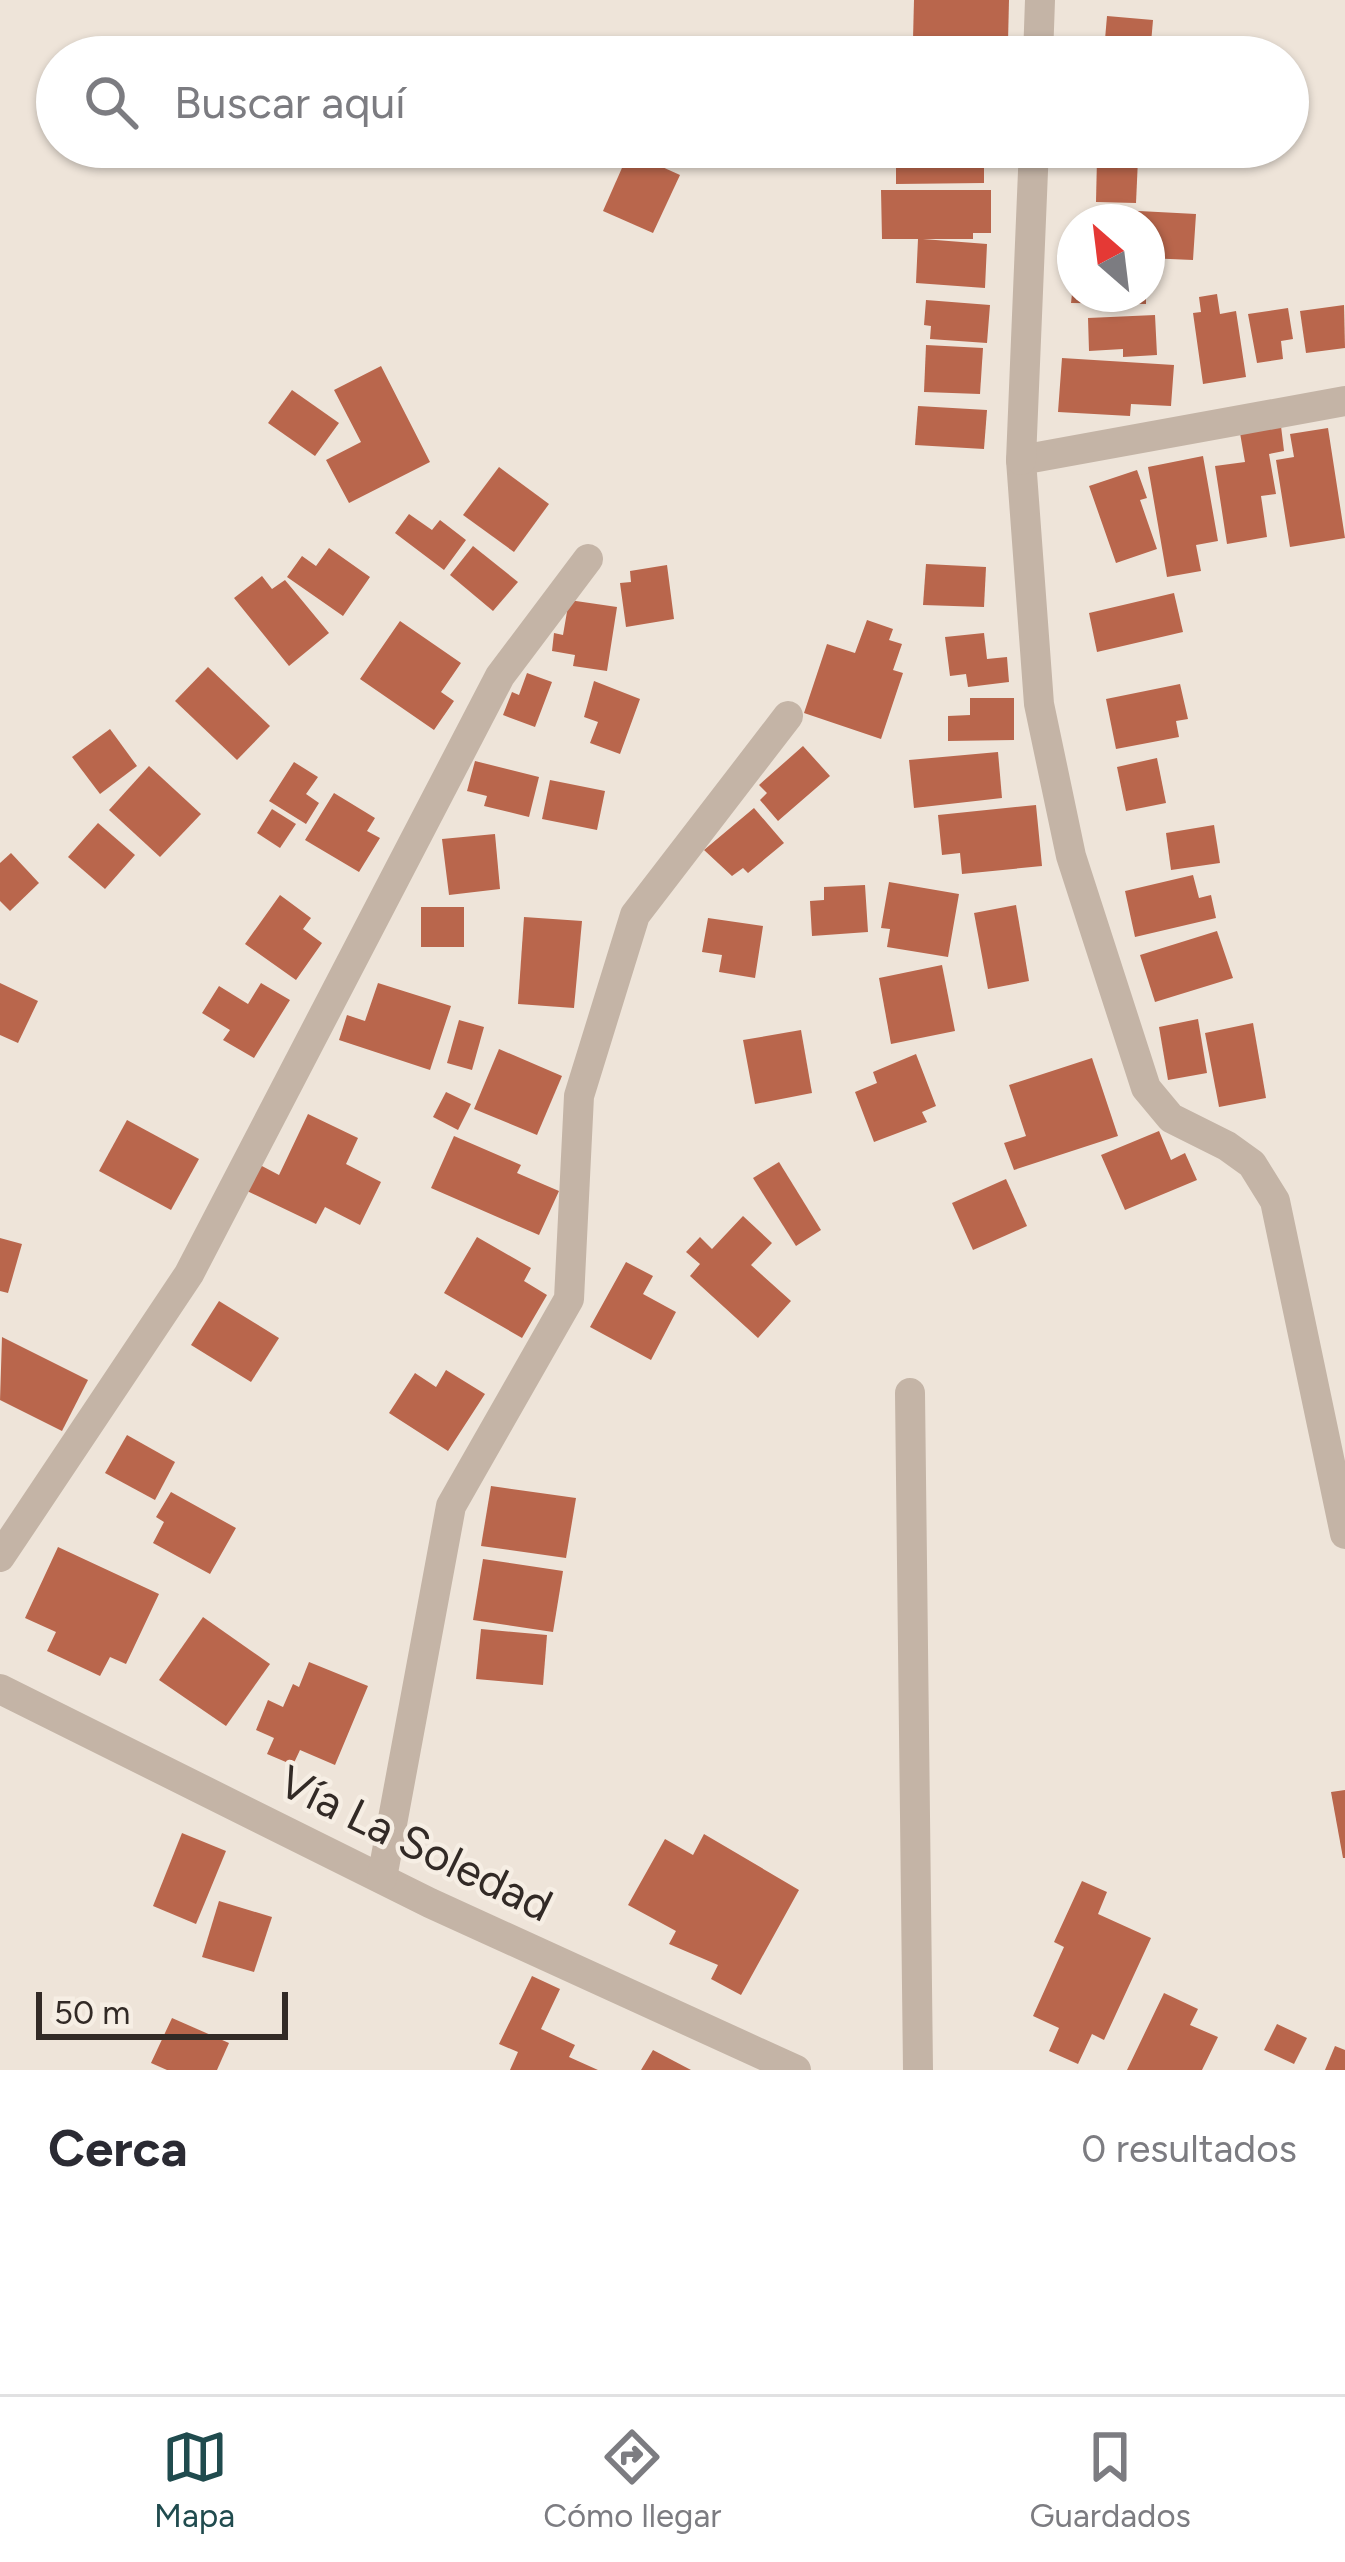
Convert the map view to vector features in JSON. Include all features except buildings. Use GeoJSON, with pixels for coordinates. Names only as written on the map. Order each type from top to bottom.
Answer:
{"type":"FeatureCollection","features":[{"type":"Feature","properties":{"kind":"street"},"geometry":{"type":"LineString","coordinates":[[1039,36],[1040,0]]}},
{"type":"Feature","properties":{"kind":"street"},"geometry":{"type":"LineString","coordinates":[[1033,168],[1021,460],[1039,704],[1071,856],[1146,1088],[1171,1118],[1252,1164],[1275,1201],[1345,1534]]}},
{"type":"Feature","properties":{"kind":"street"},"geometry":{"type":"LineString","coordinates":[[1021,460],[1345,401]]}},
{"type":"Feature","properties":{"kind":"street"},"geometry":{"type":"LineString","coordinates":[[0,1557],[189,1274],[500,676],[588,559]]}},
{"type":"Feature","properties":{"kind":"street"},"geometry":{"type":"LineString","coordinates":[[382,1878],[451,1506],[569,1299],[579,1096],[635,915],[788,716]]}},
{"type":"Feature","properties":{"kind":"street"},"geometry":{"type":"LineString","coordinates":[[910,1393],[918,2070]]}},
{"type":"Feature","properties":{"kind":"street","name":"Vía La Soledad"},"geometry":{"type":"LineString","coordinates":[[0,1689],[382,1878],[796,2070]]}}]}
